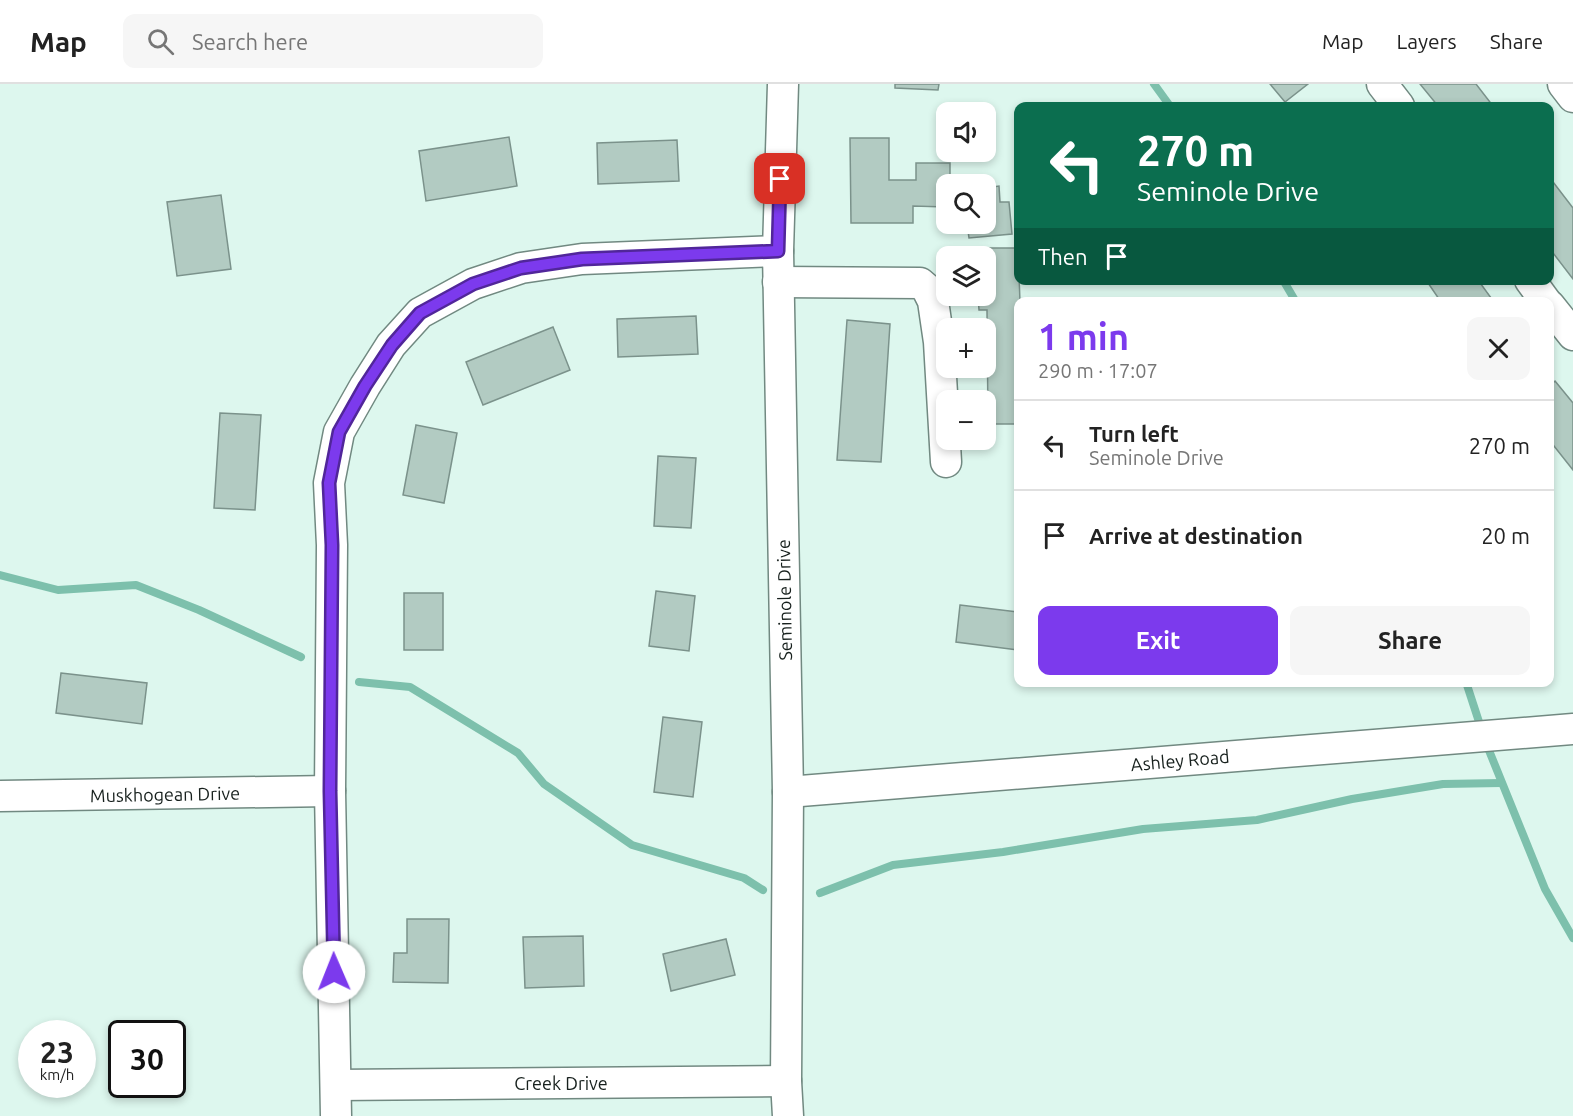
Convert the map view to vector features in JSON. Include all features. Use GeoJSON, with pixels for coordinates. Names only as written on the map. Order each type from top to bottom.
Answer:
{"type":"FeatureCollection","features":[{"type":"Feature","properties":{"kind":"street","name":"Seminole Drive"},"geometry":{"type":"LineString","coordinates":[[783,84],[778,282],[788,792],[786,1081],[788,1116]]}},
{"type":"Feature","properties":{"kind":"street"},"geometry":{"type":"LineString","coordinates":[[1382,84],[1396,102]]}},
{"type":"Feature","properties":{"kind":"street"},"geometry":{"type":"LineString","coordinates":[[1563,84],[1573,97]]}},
{"type":"Feature","properties":{"kind":"street"},"geometry":{"type":"LineString","coordinates":[[336,1116],[330,791],[332,545],[329,483],[339,432],[392,345],[420,313],[473,284],[521,268],[582,259],[778,251]]}},
{"type":"Feature","properties":{"kind":"street"},"geometry":{"type":"LineString","coordinates":[[778,282],[920,283],[927,289],[933,301],[939,342],[946,462]]}},
{"type":"Feature","properties":{"kind":"street"},"geometry":{"type":"LineString","coordinates":[[1554,311],[1573,335]]}},
{"type":"Feature","properties":{"kind":"street","name":"Ashley Road"},"geometry":{"type":"LineString","coordinates":[[788,792],[1573,729]]}},
{"type":"Feature","properties":{"kind":"street","name":"Muskhogean Drive"},"geometry":{"type":"LineString","coordinates":[[0,796],[330,791]]}},
{"type":"Feature","properties":{"kind":"street","name":"Creek Drive"},"geometry":{"type":"LineString","coordinates":[[336,1085],[786,1081]]}},
{"type":"Feature","properties":{"kind":"building"},"geometry":{"type":"Polygon","coordinates":[[[895,84],[939,84],[938,90],[895,88],[895,84]]]}},
{"type":"Feature","properties":{"kind":"building"},"geometry":{"type":"Polygon","coordinates":[[[1270,84],[1308,84],[1285,102],[1270,84]]]}},
{"type":"Feature","properties":{"kind":"building"},"geometry":{"type":"Polygon","coordinates":[[[1420,84],[1476,84],[1490,102],[1435,102],[1420,84]]]}},
{"type":"Feature","properties":{"kind":"building"},"geometry":{"type":"Polygon","coordinates":[[[509,137],[517,186],[426,201],[419,151],[509,137]]]}},
{"type":"Feature","properties":{"kind":"building"},"geometry":{"type":"Polygon","coordinates":[[[850,138],[889,138],[889,180],[916,180],[916,163],[950,163],[950,174],[936,174],[936,207],[913,206],[913,223],[851,223],[850,138]]]}},
{"type":"Feature","properties":{"kind":"building"},"geometry":{"type":"Polygon","coordinates":[[[677,140],[679,181],[598,184],[597,143],[677,140]]]}},
{"type":"Feature","properties":{"kind":"building"},"geometry":{"type":"Polygon","coordinates":[[[1554,183],[1573,208],[1573,279],[1554,254],[1554,183]]]}},
{"type":"Feature","properties":{"kind":"building"},"geometry":{"type":"Polygon","coordinates":[[[996,186],[999,186],[1000,202],[1009,202],[1012,234],[969,238],[968,234],[996,234],[996,186]]]}},
{"type":"Feature","properties":{"kind":"building"},"geometry":{"type":"Polygon","coordinates":[[[221,195],[231,269],[177,276],[167,202],[221,195]]]}},
{"type":"Feature","properties":{"kind":"building"},"geometry":{"type":"Polygon","coordinates":[[[996,248],[1014,248],[1014,285],[1019,285],[1020,297],[1014,297],[1014,424],[996,424],[996,390],[988,390],[988,378],[996,378],[996,318],[987,318],[987,310],[979,310],[979,306],[996,306],[996,248]]]}},
{"type":"Feature","properties":{"kind":"building"},"geometry":{"type":"Polygon","coordinates":[[[1429,285],[1482,285],[1490,297],[1438,297],[1429,285]]]}},
{"type":"Feature","properties":{"kind":"building"},"geometry":{"type":"Polygon","coordinates":[[[696,316],[698,354],[618,357],[617,319],[696,316]]]}},
{"type":"Feature","properties":{"kind":"building"},"geometry":{"type":"Polygon","coordinates":[[[847,320],[890,324],[881,462],[837,460],[847,320]]]}},
{"type":"Feature","properties":{"kind":"building"},"geometry":{"type":"Polygon","coordinates":[[[553,327],[570,370],[483,405],[466,362],[553,327]]]}},
{"type":"Feature","properties":{"kind":"building"},"geometry":{"type":"Polygon","coordinates":[[[1554,382],[1573,403],[1573,470],[1554,446],[1554,382]]]}},
{"type":"Feature","properties":{"kind":"building"},"geometry":{"type":"Polygon","coordinates":[[[220,413],[261,415],[255,510],[214,508],[220,413]]]}},
{"type":"Feature","properties":{"kind":"building"},"geometry":{"type":"Polygon","coordinates":[[[416,425],[457,433],[444,503],[403,495],[416,425]]]}},
{"type":"Feature","properties":{"kind":"building"},"geometry":{"type":"Polygon","coordinates":[[[658,456],[696,458],[691,528],[654,526],[658,456]]]}},
{"type":"Feature","properties":{"kind":"building"},"geometry":{"type":"Polygon","coordinates":[[[656,591],[695,596],[689,651],[649,646],[656,591]]]}},
{"type":"Feature","properties":{"kind":"building"},"geometry":{"type":"Polygon","coordinates":[[[404,593],[443,593],[443,650],[404,650],[404,593]]]}},
{"type":"Feature","properties":{"kind":"building"},"geometry":{"type":"Polygon","coordinates":[[[960,605],[1014,612],[1014,649],[956,642],[960,605]]]}},
{"type":"Feature","properties":{"kind":"building"},"geometry":{"type":"Polygon","coordinates":[[[61,673],[147,683],[142,724],[56,713],[61,673]]]}},
{"type":"Feature","properties":{"kind":"building"},"geometry":{"type":"Polygon","coordinates":[[[663,717],[702,722],[693,797],[654,792],[663,717]]]}},
{"type":"Feature","properties":{"kind":"building"},"geometry":{"type":"Polygon","coordinates":[[[407,919],[449,919],[448,983],[393,982],[394,953],[407,953],[407,919]]]}},
{"type":"Feature","properties":{"kind":"building"},"geometry":{"type":"Polygon","coordinates":[[[583,936],[584,986],[525,988],[523,937],[583,936]]]}},
{"type":"Feature","properties":{"kind":"building"},"geometry":{"type":"Polygon","coordinates":[[[726,939],[735,975],[671,991],[663,954],[726,939]]]}},
{"type":"Feature","properties":{"kind":"waterway"},"geometry":{"type":"LineString","coordinates":[[1154,84],[1167,102]]}},
{"type":"Feature","properties":{"kind":"waterway"},"geometry":{"type":"LineString","coordinates":[[1286,285],[1293,297]]}},
{"type":"Feature","properties":{"kind":"waterway"},"geometry":{"type":"LineString","coordinates":[[0,575],[58,590],[136,585],[199,610],[301,657]]}},
{"type":"Feature","properties":{"kind":"waterway"},"geometry":{"type":"LineString","coordinates":[[359,682],[410,687],[518,753],[544,784],[632,845],[744,878],[763,890]]}},
{"type":"Feature","properties":{"kind":"waterway"},"geometry":{"type":"LineString","coordinates":[[1468,687],[1482,731]]}},
{"type":"Feature","properties":{"kind":"waterway"},"geometry":{"type":"LineString","coordinates":[[1486,743],[1545,889],[1573,938]]}},
{"type":"Feature","properties":{"kind":"waterway"},"geometry":{"type":"LineString","coordinates":[[820,893],[893,865],[1003,852],[1143,829],[1257,820],[1352,799],[1443,784],[1501,783]]}},
{"type":"Feature","properties":{"kind":"route"},"geometry":{"type":"LineString","coordinates":[[334,972],[330,791],[332,545],[329,483],[339,432],[392,345],[420,313],[473,284],[521,268],[582,259],[778,251],[780,179]]}}]}
